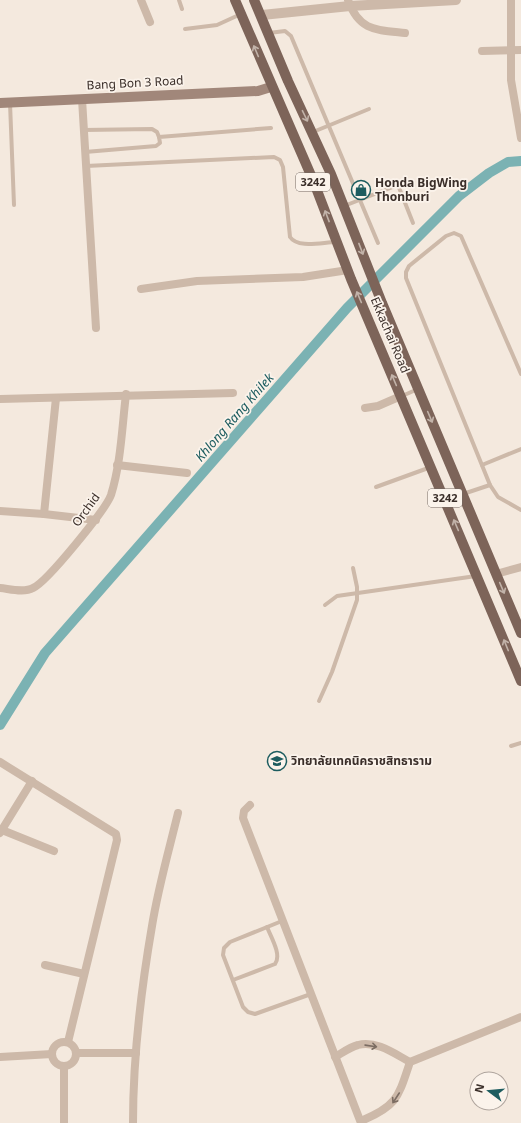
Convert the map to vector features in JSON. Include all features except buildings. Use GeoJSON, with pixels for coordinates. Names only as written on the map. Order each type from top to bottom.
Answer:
{"type":"FeatureCollection","features":[{"type":"Feature","properties":{"kind":"main road","name":"Ekkachai Road"},"geometry":{"type":"LineString","coordinates":[[234,0],[313,180],[367,316],[521,681]]}},
{"type":"Feature","properties":{"kind":"main road","name":"Ekkachai Road"},"geometry":{"type":"LineString","coordinates":[[254,0],[262,15],[288,81],[344,206],[382,303],[521,633]]}},
{"type":"Feature","properties":{"kind":"main road"},"geometry":{"type":"LineString","coordinates":[[271,87],[288,81]]}},
{"type":"Feature","properties":{"kind":"main road","name":"Bang Bon 3 Road"},"geometry":{"type":"LineString","coordinates":[[5,103],[258,90],[271,87]]}},
{"type":"Feature","properties":{"kind":"street"},"geometry":{"type":"LineString","coordinates":[[141,0],[150,22]]}},
{"type":"Feature","properties":{"kind":"street"},"geometry":{"type":"LineString","coordinates":[[262,15],[349,3],[456,0]]}},
{"type":"Feature","properties":{"kind":"street"},"geometry":{"type":"LineString","coordinates":[[511,0],[510,50],[514,100],[521,138]]}},
{"type":"Feature","properties":{"kind":"street"},"geometry":{"type":"LineString","coordinates":[[349,3],[361,22],[369,28],[405,33]]}},
{"type":"Feature","properties":{"kind":"street"},"geometry":{"type":"LineString","coordinates":[[482,51],[521,50]]}},
{"type":"Feature","properties":{"kind":"street"},"geometry":{"type":"LineString","coordinates":[[82,99],[96,328]]}},
{"type":"Feature","properties":{"kind":"street"},"geometry":{"type":"LineString","coordinates":[[141,289],[198,281],[350,274]]}},
{"type":"Feature","properties":{"kind":"street"},"geometry":{"type":"LineString","coordinates":[[0,399],[56,398],[126,394],[233,393]]}},
{"type":"Feature","properties":{"kind":"street","name":"Orchid"},"geometry":{"type":"LineString","coordinates":[[0,588],[27,590],[41,584],[96,520],[108,502],[116,466],[126,394]]}},
{"type":"Feature","properties":{"kind":"street"},"geometry":{"type":"LineString","coordinates":[[365,408],[378,406],[401,396]]}},
{"type":"Feature","properties":{"kind":"street"},"geometry":{"type":"LineString","coordinates":[[44,514],[56,398]]}},
{"type":"Feature","properties":{"kind":"street"},"geometry":{"type":"LineString","coordinates":[[116,466],[187,473]]}},
{"type":"Feature","properties":{"kind":"street"},"geometry":{"type":"LineString","coordinates":[[0,511],[96,520]]}},
{"type":"Feature","properties":{"kind":"street"},"geometry":{"type":"LineString","coordinates":[[496,574],[521,567]]}},
{"type":"Feature","properties":{"kind":"street"},"geometry":{"type":"LineString","coordinates":[[0,762],[116,834],[117,840],[68,1042]]}},
{"type":"Feature","properties":{"kind":"street"},"geometry":{"type":"LineString","coordinates":[[32,781],[1,832],[54,851]]}},
{"type":"Feature","properties":{"kind":"street"},"geometry":{"type":"LineString","coordinates":[[250,805],[244,811],[243,818],[361,1122],[381,1113],[392,1104],[400,1092],[410,1062]]}},
{"type":"Feature","properties":{"kind":"street"},"geometry":{"type":"LineString","coordinates":[[133,1123],[133,1079],[152,925],[178,813]]}},
{"type":"Feature","properties":{"kind":"street"},"geometry":{"type":"LineString","coordinates":[[45,965],[84,974]]}},
{"type":"Feature","properties":{"kind":"street"},"geometry":{"type":"LineString","coordinates":[[335,1057],[358,1045],[370,1044],[383,1048],[410,1062],[521,1017]]}},
{"type":"Feature","properties":{"kind":"street"},"geometry":{"type":"LineString","coordinates":[[60,1042],[68,1042],[74,1045],[77,1053],[73,1063],[64,1067],[55,1062],[52,1054],[56,1045],[60,1042]]}},
{"type":"Feature","properties":{"kind":"street"},"geometry":{"type":"LineString","coordinates":[[77,1053],[136,1052]]}},
{"type":"Feature","properties":{"kind":"street"},"geometry":{"type":"LineString","coordinates":[[0,1057],[52,1054]]}},
{"type":"Feature","properties":{"kind":"street"},"geometry":{"type":"LineString","coordinates":[[64,1067],[64,1123]]}},
{"type":"Feature","properties":{"kind":"lane"},"geometry":{"type":"LineString","coordinates":[[179,0],[182,9]]}},
{"type":"Feature","properties":{"kind":"lane"},"geometry":{"type":"LineString","coordinates":[[184,29],[217,25],[240,14]]}},
{"type":"Feature","properties":{"kind":"lane"},"geometry":{"type":"LineString","coordinates":[[269,33],[285,31],[291,36],[378,243]]}},
{"type":"Feature","properties":{"kind":"lane"},"geometry":{"type":"LineString","coordinates":[[5,103],[14,205]]}},
{"type":"Feature","properties":{"kind":"lane"},"geometry":{"type":"LineString","coordinates":[[312,132],[369,109]]}},
{"type":"Feature","properties":{"kind":"lane"},"geometry":{"type":"LineString","coordinates":[[159,137],[270,128]]}},
{"type":"Feature","properties":{"kind":"lane"},"geometry":{"type":"LineString","coordinates":[[84,130],[152,129],[157,132],[160,143],[156,146],[85,152]]}},
{"type":"Feature","properties":{"kind":"lane"},"geometry":{"type":"LineString","coordinates":[[86,166],[274,157],[280,160],[283,167],[290,237],[293,242],[300,244],[337,242]]}},
{"type":"Feature","properties":{"kind":"lane"},"geometry":{"type":"LineString","coordinates":[[344,206],[398,185],[413,223]]}},
{"type":"Feature","properties":{"kind":"lane"},"geometry":{"type":"LineString","coordinates":[[521,374],[461,236],[454,233],[446,236],[409,266],[406,272],[406,278],[490,485],[498,497],[521,510]]}},
{"type":"Feature","properties":{"kind":"lane"},"geometry":{"type":"LineString","coordinates":[[401,396],[418,389]]}},
{"type":"Feature","properties":{"kind":"lane"},"geometry":{"type":"LineString","coordinates":[[482,464],[521,449]]}},
{"type":"Feature","properties":{"kind":"lane"},"geometry":{"type":"LineString","coordinates":[[376,487],[432,467]]}},
{"type":"Feature","properties":{"kind":"lane"},"geometry":{"type":"LineString","coordinates":[[463,494],[490,485]]}},
{"type":"Feature","properties":{"kind":"lane"},"geometry":{"type":"LineString","coordinates":[[319,701],[332,672],[357,600],[352,568]]}},
{"type":"Feature","properties":{"kind":"lane"},"geometry":{"type":"LineString","coordinates":[[325,605],[337,596],[478,576]]}},
{"type":"Feature","properties":{"kind":"lane"},"geometry":{"type":"LineString","coordinates":[[511,746],[521,743]]}},
{"type":"Feature","properties":{"kind":"lane"},"geometry":{"type":"LineString","coordinates":[[282,921],[230,942],[224,948],[223,954],[243,1007],[248,1012],[255,1014],[311,994]]}},
{"type":"Feature","properties":{"kind":"lane"},"geometry":{"type":"LineString","coordinates":[[233,980],[275,964],[278,961],[278,956],[267,927]]}},
{"type":"Feature","properties":{"kind":"waterway","name":"Khlong Rang Khilek"},"geometry":{"type":"LineString","coordinates":[[0,725],[45,653],[347,308],[459,196],[489,173],[508,162],[521,161]]}},
{"type":"Feature","properties":{"kind":"place","name":"Honda BigWing Thonburi"},"geometry":{"type":"Point","coordinates":[361,190]}},
{"type":"Feature","properties":{"kind":"place","name":"วิทยาลัยเทคนิคราชสิทธาราม"},"geometry":{"type":"Point","coordinates":[277,761]}}]}
